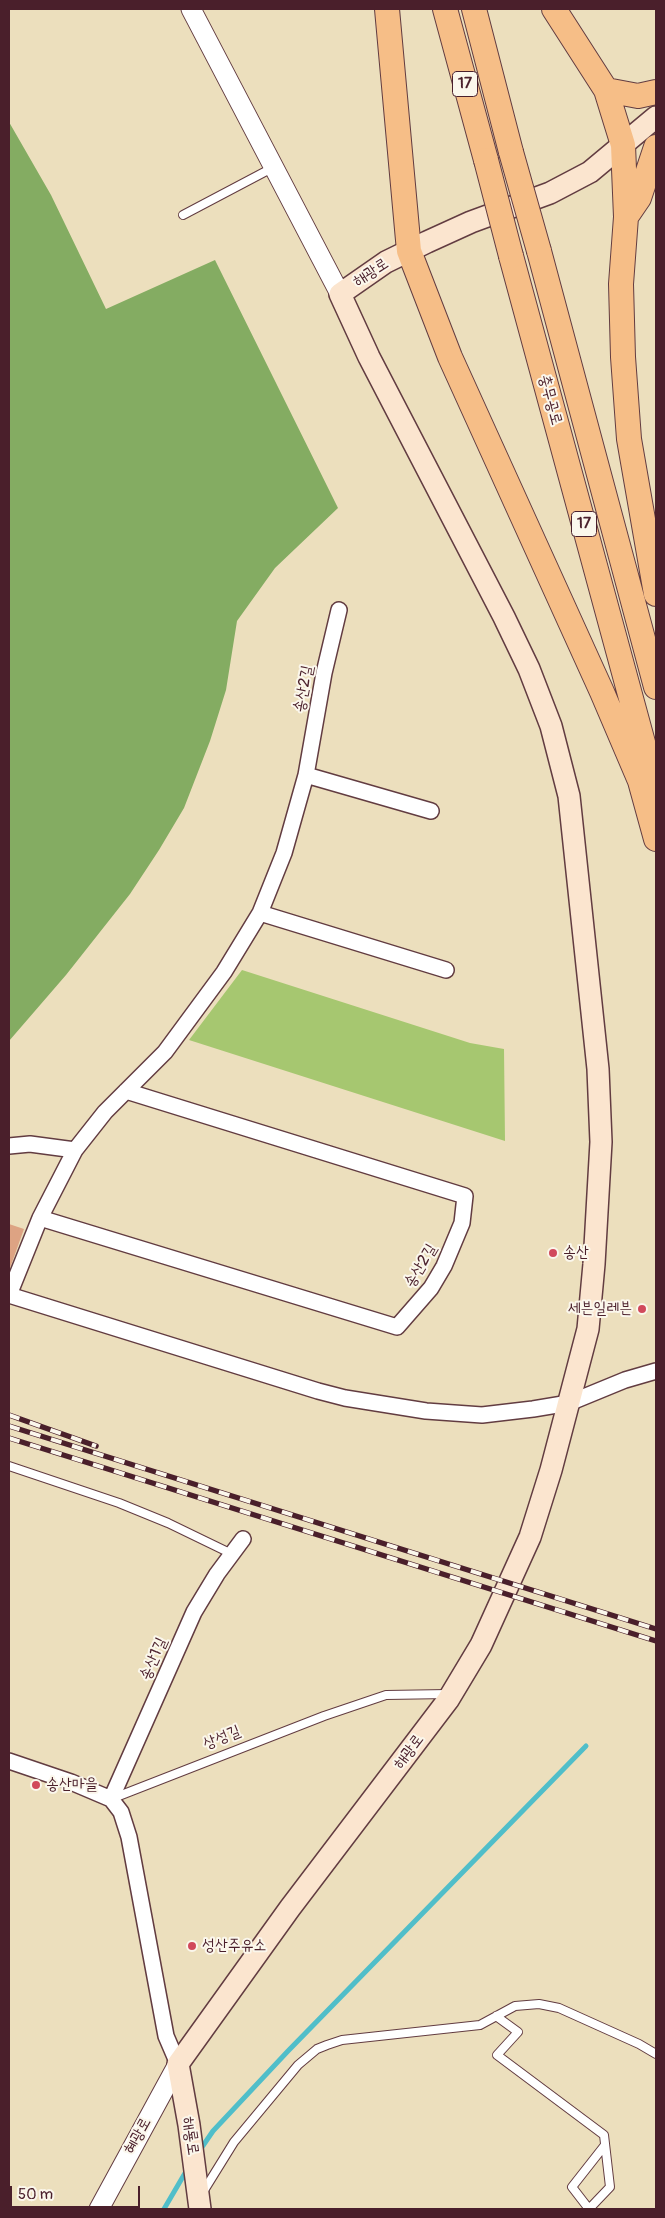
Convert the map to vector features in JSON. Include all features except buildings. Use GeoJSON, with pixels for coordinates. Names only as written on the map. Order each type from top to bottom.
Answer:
{"type":"FeatureCollection","features":[{"type":"Feature","properties":{"kind":"highway"},"geometry":{"type":"LineString","coordinates":[[387,9],[409,251],[450,356],[602,692],[640,782],[656,839]]}},
{"type":"Feature","properties":{"kind":"highway","name":"충무공로"},"geometry":{"type":"LineString","coordinates":[[445,9],[656,791]]}},
{"type":"Feature","properties":{"kind":"highway","name":"충무공로"},"geometry":{"type":"LineString","coordinates":[[474,9],[656,687]]}},
{"type":"Feature","properties":{"kind":"highway"},"geometry":{"type":"LineString","coordinates":[[554,9],[606,90],[623,145],[626,217],[621,284],[623,358],[629,439],[656,594]]}},
{"type":"Feature","properties":{"kind":"highway"},"geometry":{"type":"LineString","coordinates":[[606,90],[638,96],[656,92]]}},
{"type":"Feature","properties":{"kind":"highway"},"geometry":{"type":"LineString","coordinates":[[626,217],[639,198],[656,147]]}},
{"type":"Feature","properties":{"kind":"main road","name":"해광로"},"geometry":{"type":"LineString","coordinates":[[178,2064],[290,1908],[452,1694],[494,1619],[530,1537],[569,1403],[588,1329],[594,1264],[601,1142],[598,1069],[569,796],[551,726],[528,669],[340,294],[386,262],[472,222],[550,193],[590,172],[656,116]]}},
{"type":"Feature","properties":{"kind":"main road","name":"해룡로"},"geometry":{"type":"LineString","coordinates":[[178,2064],[199,2198]]}},
{"type":"Feature","properties":{"kind":"street","name":"해광로"},"geometry":{"type":"LineString","coordinates":[[192,9],[340,294]]}},
{"type":"Feature","properties":{"kind":"street","name":"송산2길"},"geometry":{"type":"LineString","coordinates":[[340,610],[324,673],[306,775],[284,853],[260,913],[224,972],[164,1052],[95,1123],[75,1150],[40,1218],[9,1295],[288,1383],[346,1398],[426,1411],[482,1415],[507,1414],[569,1403],[625,1380],[656,1371]]}},
{"type":"Feature","properties":{"kind":"street"},"geometry":{"type":"LineString","coordinates":[[306,775],[430,811]]}},
{"type":"Feature","properties":{"kind":"street"},"geometry":{"type":"LineString","coordinates":[[260,913],[446,970]]}},
{"type":"Feature","properties":{"kind":"street","name":"송산2길"},"geometry":{"type":"LineString","coordinates":[[40,1218],[397,1327],[431,1288],[444,1266],[462,1223],[465,1196],[126,1091]]}},
{"type":"Feature","properties":{"kind":"street"},"geometry":{"type":"LineString","coordinates":[[9,1146],[30,1144],[75,1150]]}},
{"type":"Feature","properties":{"kind":"street","name":"송산1길"},"geometry":{"type":"LineString","coordinates":[[110,1799],[194,1612],[243,1540]]}},
{"type":"Feature","properties":{"kind":"street"},"geometry":{"type":"LineString","coordinates":[[9,1761],[71,1782],[110,1799],[121,1812],[128,1837],[166,2036],[178,2064]]}},
{"type":"Feature","properties":{"kind":"street","name":"혜광로"},"geometry":{"type":"LineString","coordinates":[[99,2209],[178,2064]]}},
{"type":"Feature","properties":{"kind":"lane"},"geometry":{"type":"LineString","coordinates":[[184,215],[274,167]]}},
{"type":"Feature","properties":{"kind":"lane"},"geometry":{"type":"LineString","coordinates":[[9,1466],[119,1503],[232,1554]]}},
{"type":"Feature","properties":{"kind":"lane","name":"상성길"},"geometry":{"type":"LineString","coordinates":[[110,1799],[324,1716],[386,1696],[452,1694]]}},
{"type":"Feature","properties":{"kind":"lane"},"geometry":{"type":"LineString","coordinates":[[199,2198],[234,2142],[298,2065],[317,2049],[342,2040],[473,2026],[515,2006],[527,2004],[559,2008],[640,2044],[656,2054]]}},
{"type":"Feature","properties":{"kind":"lane"},"geometry":{"type":"LineString","coordinates":[[496,2016],[518,2032],[498,2054],[604,2135],[610,2186],[589,2209],[572,2187],[605,2145]]}},
{"type":"Feature","properties":{"kind":"green space"},"geometry":{"type":"Polygon","coordinates":[[[9,122],[51,195],[106,309],[215,260],[338,508],[275,568],[237,621],[226,690],[210,741],[184,808],[159,850],[130,894],[66,975],[9,1041],[9,122]]]}},
{"type":"Feature","properties":{"kind":"green space"},"geometry":{"type":"Polygon","coordinates":[[[242,970],[470,1043],[504,1049],[505,1141],[189,1040],[242,970]]]}},
{"type":"Feature","properties":{"kind":"waterway"},"geometry":{"type":"LineString","coordinates":[[200,2150],[213,2131],[288,2051],[586,1746]]}},
{"type":"Feature","properties":{"kind":"waterway"},"geometry":{"type":"LineString","coordinates":[[164,2209],[188,2168]]}},
{"type":"Feature","properties":{"kind":"railway"},"geometry":{"type":"LineString","coordinates":[[9,1415],[96,1446]]}},
{"type":"Feature","properties":{"kind":"railway"},"geometry":{"type":"LineString","coordinates":[[9,1426],[656,1629]]}},
{"type":"Feature","properties":{"kind":"railway"},"geometry":{"type":"LineString","coordinates":[[9,1438],[656,1641]]}},
{"type":"Feature","properties":{"kind":"place","name":"송산"},"geometry":{"type":"Point","coordinates":[553,1253]}},
{"type":"Feature","properties":{"kind":"place","name":"세븐일레븐"},"geometry":{"type":"Point","coordinates":[642,1309]}},
{"type":"Feature","properties":{"kind":"place","name":"송산마을"},"geometry":{"type":"Point","coordinates":[36,1785]}},
{"type":"Feature","properties":{"kind":"place","name":"성산주유소"},"geometry":{"type":"Point","coordinates":[192,1946]}}]}
